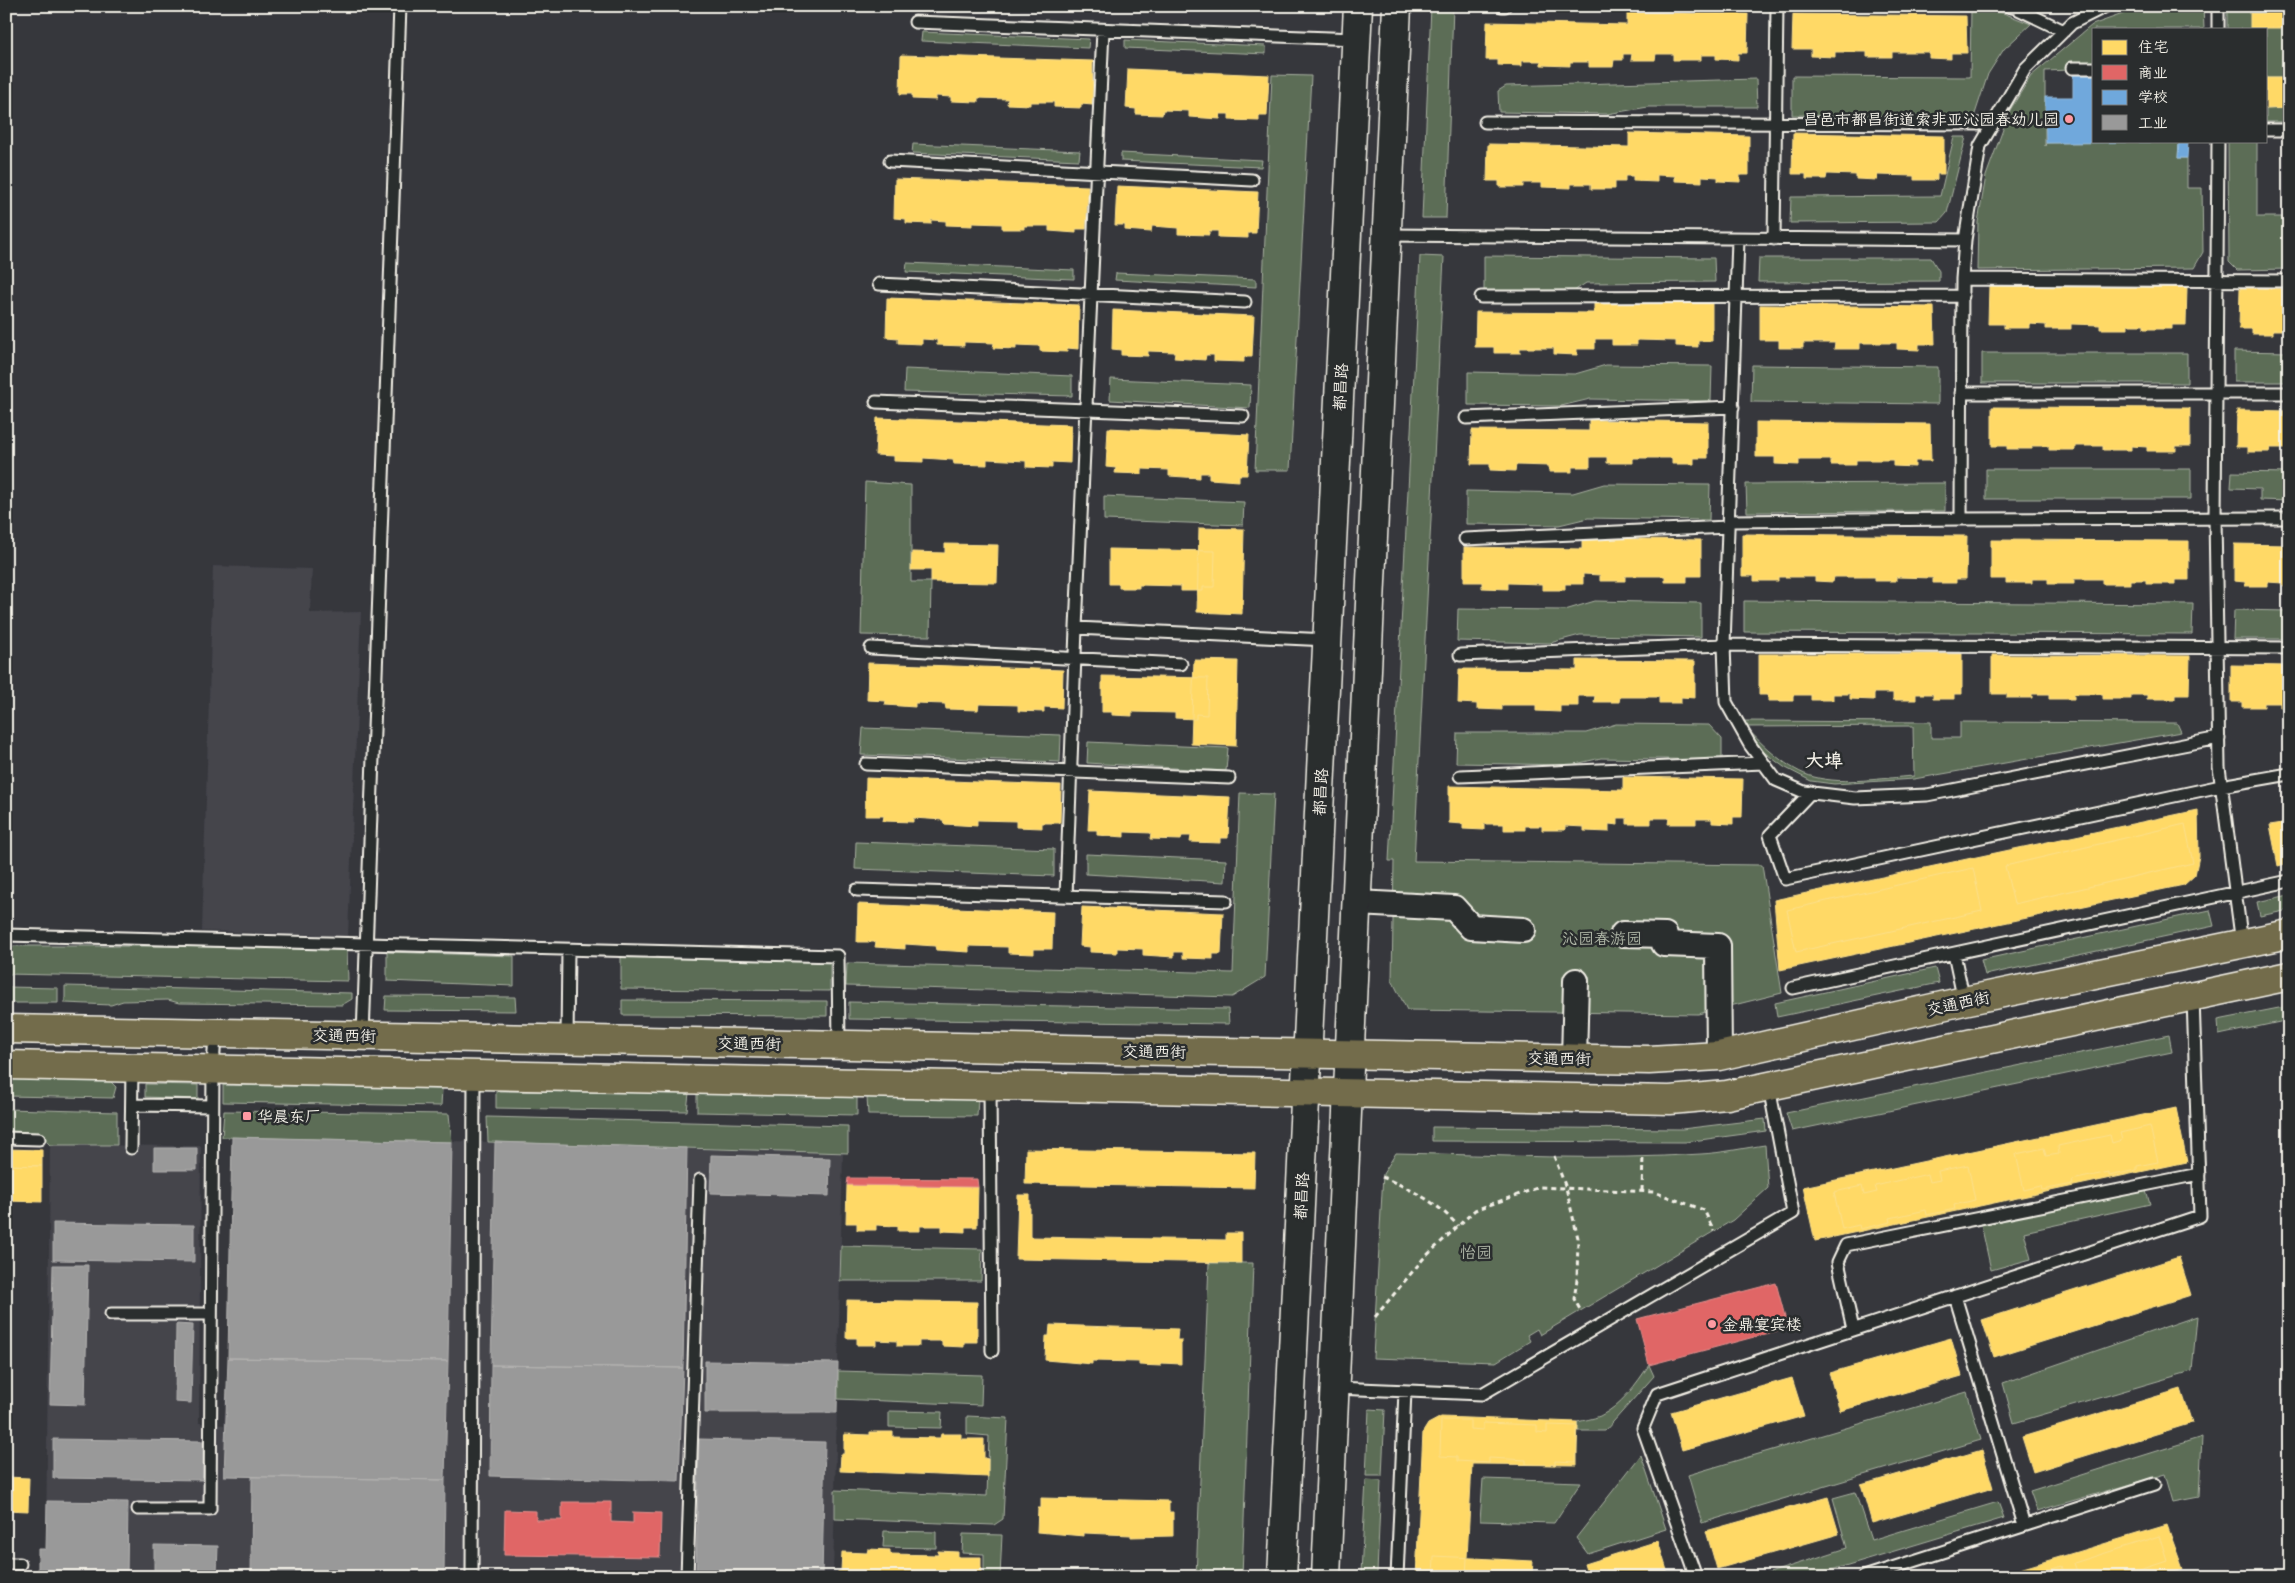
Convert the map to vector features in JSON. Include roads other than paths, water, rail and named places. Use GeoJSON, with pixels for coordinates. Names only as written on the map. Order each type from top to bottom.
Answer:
{"type":"FeatureCollection","features":[{"type":"Feature","properties":{"kind":"main road","name":"都昌路"},"geometry":{"type":"LineString","coordinates":[[1282,1577],[1358,6]]}},
{"type":"Feature","properties":{"kind":"main road"},"geometry":{"type":"LineString","coordinates":[[1326,1577],[1397,6]]}},
{"type":"Feature","properties":{"kind":"main road","name":"交通西街"},"geometry":{"type":"LineString","coordinates":[[6,1029],[1649,1060],[1719,1056],[1964,1001],[2289,934]]}},
{"type":"Feature","properties":{"kind":"main road"},"geometry":{"type":"LineString","coordinates":[[6,1065],[1670,1100],[1727,1095],[1769,1087],[2289,976]]}},
{"type":"Feature","properties":{"kind":"street"},"geometry":{"type":"LineString","coordinates":[[1357,902],[1454,908],[1471,927],[1523,930]]}},
{"type":"Feature","properties":{"kind":"street"},"geometry":{"type":"LineString","coordinates":[[1623,934],[1664,934],[1664,944],[1718,946],[1719,1056]]}},
{"type":"Feature","properties":{"kind":"street"},"geometry":{"type":"LineString","coordinates":[[1574,1059],[1576,981]]}},
{"type":"Feature","properties":{"kind":"lane"},"geometry":{"type":"LineString","coordinates":[[364,1036],[400,6]]}},
{"type":"Feature","properties":{"kind":"lane"},"geometry":{"type":"LineString","coordinates":[[1774,239],[1777,6]]}},
{"type":"Feature","properties":{"kind":"lane"},"geometry":{"type":"LineString","coordinates":[[2008,6],[2064,31]]}},
{"type":"Feature","properties":{"kind":"lane"},"geometry":{"type":"LineString","coordinates":[[1961,519],[1962,279],[1965,240],[1980,146],[2025,69],[2072,23],[2106,6]]}},
{"type":"Feature","properties":{"kind":"lane"},"geometry":{"type":"LineString","coordinates":[[2218,6],[2218,28]]}},
{"type":"Feature","properties":{"kind":"lane"},"geometry":{"type":"LineString","coordinates":[[915,22],[1356,39]]}},
{"type":"Feature","properties":{"kind":"lane"},"geometry":{"type":"LineString","coordinates":[[1066,896],[1103,30]]}},
{"type":"Feature","properties":{"kind":"lane"},"geometry":{"type":"LineString","coordinates":[[2072,68],[2092,68]]}},
{"type":"Feature","properties":{"kind":"lane"},"geometry":{"type":"LineString","coordinates":[[1485,122],[1992,124]]}},
{"type":"Feature","properties":{"kind":"lane"},"geometry":{"type":"LineString","coordinates":[[2268,130],[2289,130]]}},
{"type":"Feature","properties":{"kind":"lane"},"geometry":{"type":"LineString","coordinates":[[2218,142],[2215,517],[2219,738],[2221,786],[2242,944]]}},
{"type":"Feature","properties":{"kind":"lane"},"geometry":{"type":"LineString","coordinates":[[890,161],[1252,180]]}},
{"type":"Feature","properties":{"kind":"lane"},"geometry":{"type":"LineString","coordinates":[[1387,235],[1965,240]]}},
{"type":"Feature","properties":{"kind":"lane"},"geometry":{"type":"LineString","coordinates":[[1738,239],[1724,646],[1726,702],[1750,745],[1776,780],[1811,792],[1855,798],[1927,795],[2219,738]]}},
{"type":"Feature","properties":{"kind":"lane"},"geometry":{"type":"LineString","coordinates":[[1962,279],[2289,281]]}},
{"type":"Feature","properties":{"kind":"lane"},"geometry":{"type":"LineString","coordinates":[[879,284],[1245,302]]}},
{"type":"Feature","properties":{"kind":"lane"},"geometry":{"type":"LineString","coordinates":[[1481,297],[1963,296]]}},
{"type":"Feature","properties":{"kind":"lane"},"geometry":{"type":"LineString","coordinates":[[1961,393],[2289,393]]}},
{"type":"Feature","properties":{"kind":"lane"},"geometry":{"type":"LineString","coordinates":[[876,402],[1243,416]]}},
{"type":"Feature","properties":{"kind":"lane"},"geometry":{"type":"LineString","coordinates":[[1466,418],[1733,407]]}},
{"type":"Feature","properties":{"kind":"lane"},"geometry":{"type":"LineString","coordinates":[[1465,539],[1729,524],[1961,519],[2289,518]]}},
{"type":"Feature","properties":{"kind":"lane"},"geometry":{"type":"LineString","coordinates":[[1076,628],[1328,640]]}},
{"type":"Feature","properties":{"kind":"lane"},"geometry":{"type":"LineString","coordinates":[[1460,655],[1724,646],[2289,648]]}},
{"type":"Feature","properties":{"kind":"lane"},"geometry":{"type":"LineString","coordinates":[[871,648],[1181,664]]}},
{"type":"Feature","properties":{"kind":"lane"},"geometry":{"type":"LineString","coordinates":[[1460,776],[1763,763]]}},
{"type":"Feature","properties":{"kind":"lane"},"geometry":{"type":"LineString","coordinates":[[866,764],[1229,778]]}},
{"type":"Feature","properties":{"kind":"lane"},"geometry":{"type":"LineString","coordinates":[[1811,792],[1770,835],[1785,879],[2221,786],[2289,774]]}},
{"type":"Feature","properties":{"kind":"lane"},"geometry":{"type":"LineString","coordinates":[[1793,988],[2289,881]]}},
{"type":"Feature","properties":{"kind":"lane"},"geometry":{"type":"LineString","coordinates":[[857,890],[1226,901]]}},
{"type":"Feature","properties":{"kind":"lane"},"geometry":{"type":"LineString","coordinates":[[6,935],[838,956],[839,1045]]}},
{"type":"Feature","properties":{"kind":"lane"},"geometry":{"type":"LineString","coordinates":[[567,1040],[568,950]]}},
{"type":"Feature","properties":{"kind":"lane"},"geometry":{"type":"LineString","coordinates":[[1954,954],[1964,1001]]}},
{"type":"Feature","properties":{"kind":"lane"},"geometry":{"type":"LineString","coordinates":[[1696,1577],[1643,1428],[1656,1394],[2200,1216],[2193,997]]}},
{"type":"Feature","properties":{"kind":"lane"},"geometry":{"type":"LineString","coordinates":[[138,1509],[210,1509],[212,1070],[215,1033]]}},
{"type":"Feature","properties":{"kind":"lane"},"geometry":{"type":"LineString","coordinates":[[131,1148],[132,1068]]}},
{"type":"Feature","properties":{"kind":"lane"},"geometry":{"type":"LineString","coordinates":[[472,1577],[474,1075]]}},
{"type":"Feature","properties":{"kind":"lane"},"geometry":{"type":"LineString","coordinates":[[990,1086],[992,1351]]}},
{"type":"Feature","properties":{"kind":"lane"},"geometry":{"type":"LineString","coordinates":[[1335,1388],[1482,1394],[1793,1213],[1769,1087]]}},
{"type":"Feature","properties":{"kind":"lane"},"geometry":{"type":"LineString","coordinates":[[132,1105],[212,1106]]}},
{"type":"Feature","properties":{"kind":"lane"},"geometry":{"type":"LineString","coordinates":[[6,1138],[39,1139]]}},
{"type":"Feature","properties":{"kind":"lane"},"geometry":{"type":"LineString","coordinates":[[1853,1329],[1838,1262],[1846,1245],[2199,1174]]}},
{"type":"Feature","properties":{"kind":"lane"},"geometry":{"type":"LineString","coordinates":[[687,1577],[700,1180]]}},
{"type":"Feature","properties":{"kind":"lane"},"geometry":{"type":"LineString","coordinates":[[1955,1296],[2024,1525]]}},
{"type":"Feature","properties":{"kind":"lane"},"geometry":{"type":"LineString","coordinates":[[111,1314],[211,1314]]}},
{"type":"Feature","properties":{"kind":"lane"},"geometry":{"type":"LineString","coordinates":[[1397,1577],[1405,1391]]}},
{"type":"Feature","properties":{"kind":"lane"},"geometry":{"type":"LineString","coordinates":[[1864,1577],[2154,1484]]}},
{"type":"Feature","properties":{"kind":"lane"},"geometry":{"type":"LineString","coordinates":[[6,1564],[20,1564]]}},
{"type":"Feature","properties":{"kind":"place","name":"昌邑市都昌街道索非亚沁园春幼儿园"},"geometry":{"type":"Point","coordinates":[2069,119]}},
{"type":"Feature","properties":{"kind":"place","name":"华晨东厂"},"geometry":{"type":"Point","coordinates":[247,1116]}},
{"type":"Feature","properties":{"kind":"place","name":"金鼎宴宾楼"},"geometry":{"type":"Point","coordinates":[1712,1324]}},
{"type":"Feature","properties":{"kind":"district","name":"大埠"},"geometry":{"type":"Point","coordinates":[1824,760]}},
{"type":"Feature","properties":{"kind":"park label","name":"沁园春游园"},"geometry":{"type":"Point","coordinates":[1602,938]}},
{"type":"Feature","properties":{"kind":"park label","name":"怡园"},"geometry":{"type":"Point","coordinates":[1476,1252]}}]}
